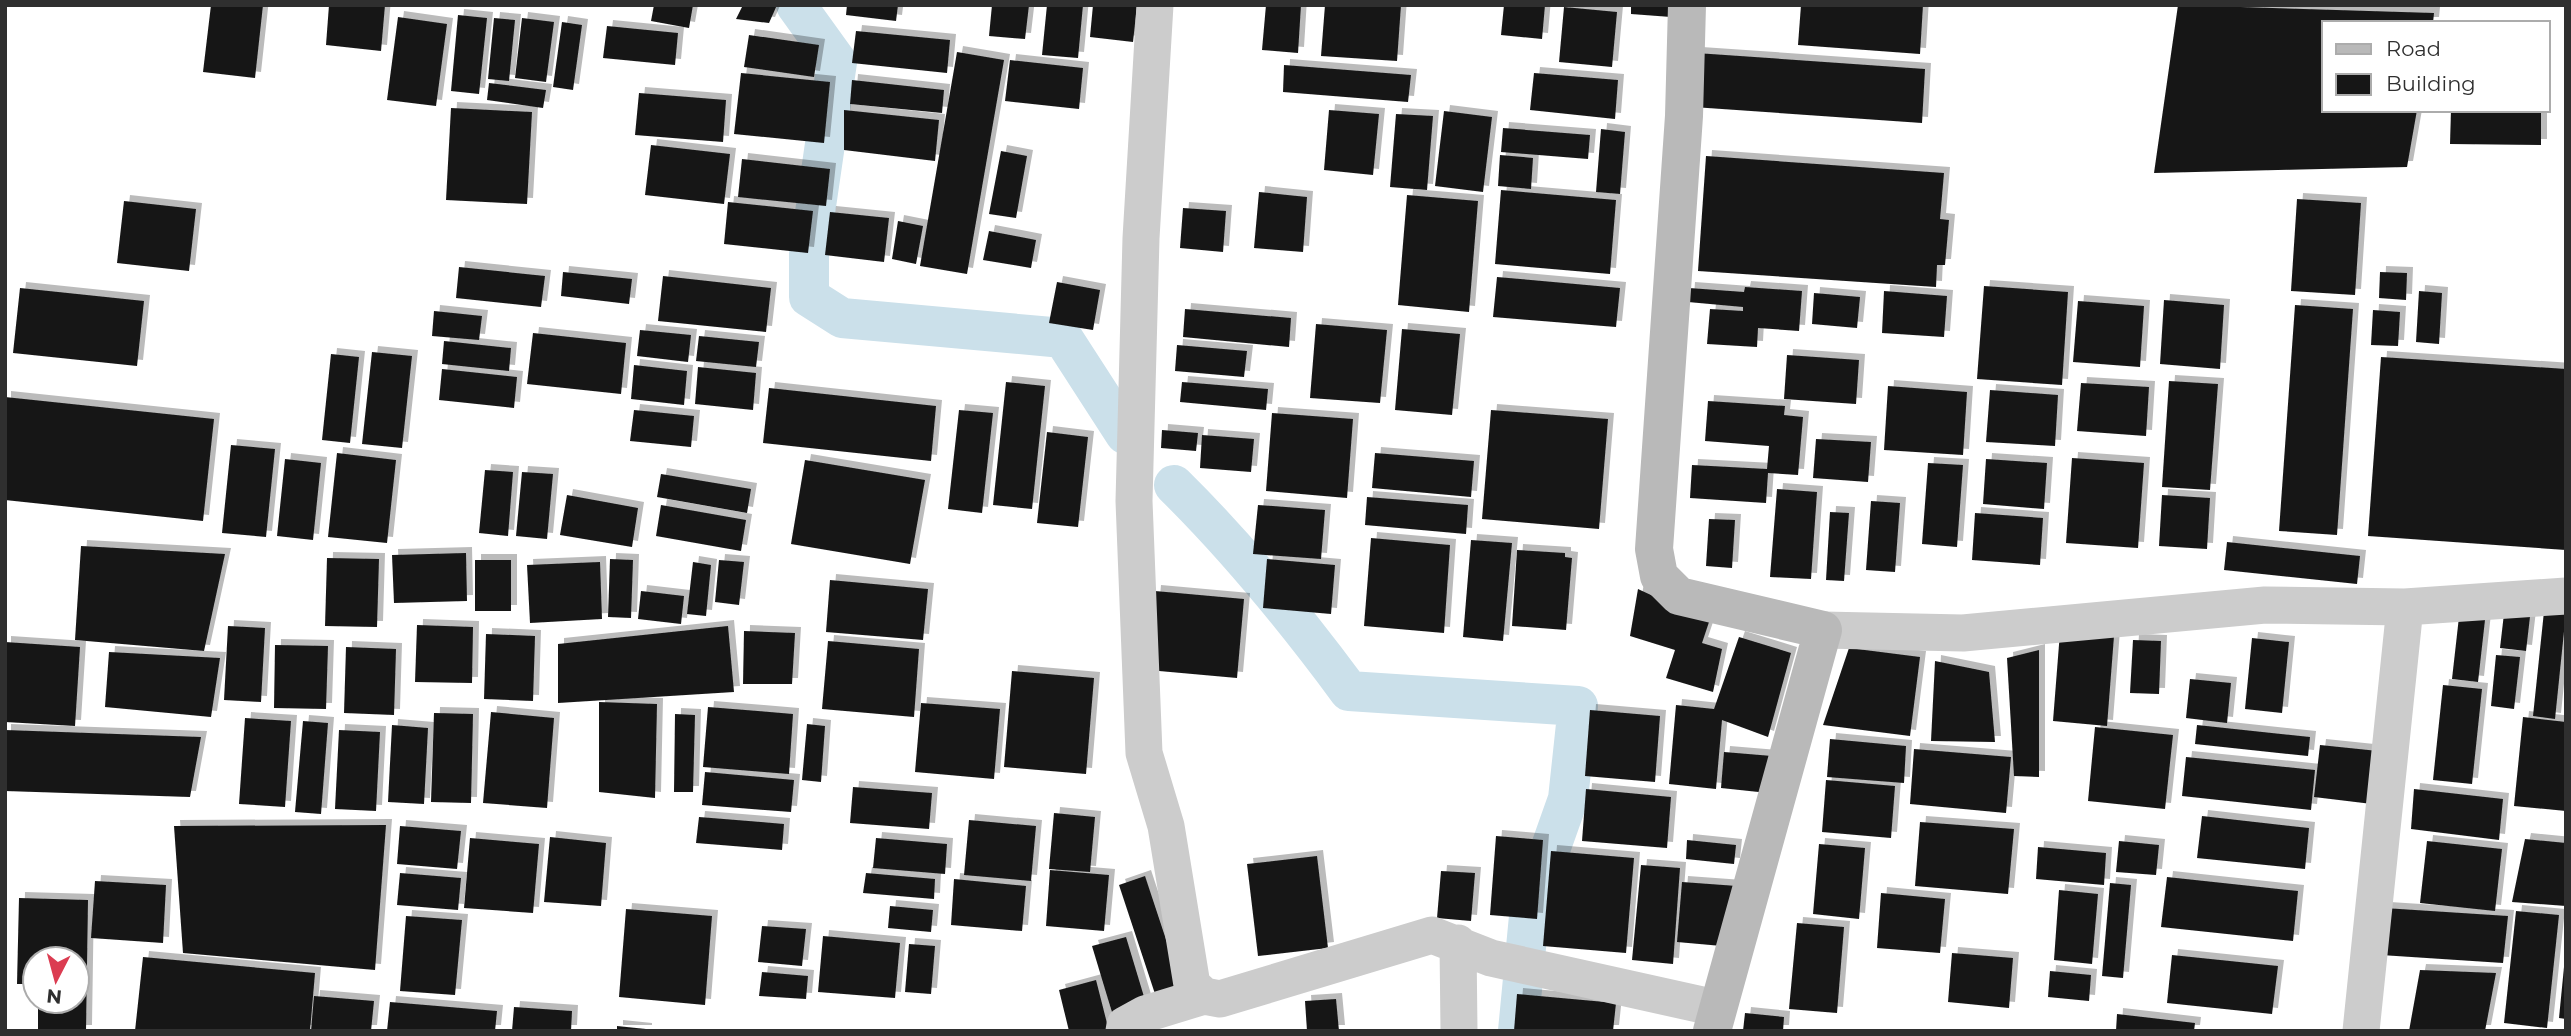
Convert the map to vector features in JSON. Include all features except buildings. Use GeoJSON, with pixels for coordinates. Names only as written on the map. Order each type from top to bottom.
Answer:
{"type":"FeatureCollection","features":[{"type":"Feature","properties":{"kind":"street"},"geometry":{"type":"LineString","coordinates":[[1155,5],[1141,238],[1134,501],[1144,753],[1166,827],[1192,985],[1203,996]]}},
{"type":"Feature","properties":{"kind":"street"},"geometry":{"type":"LineString","coordinates":[[1688,5],[1684,116],[1654,549],[1659,576],[1679,596],[1823,630],[1963,633],[2264,605],[2405,607],[2566,596]]}},
{"type":"Feature","properties":{"kind":"street"},"geometry":{"type":"LineString","coordinates":[[2361,1031],[2405,607]]}},
{"type":"Feature","properties":{"kind":"street"},"geometry":{"type":"LineString","coordinates":[[1124,1031],[1125,1025],[1145,1014],[1203,996],[1220,999],[1432,935],[1491,958],[1566,975],[1714,1019],[1823,630]]}},
{"type":"Feature","properties":{"kind":"street"},"geometry":{"type":"LineString","coordinates":[[1458,943],[1459,1031]]}},
{"type":"Feature","properties":{"kind":"waterway"},"geometry":{"type":"LineString","coordinates":[[796,5],[837,62],[809,254],[809,297],[842,318],[1063,338],[1125,434]]}},
{"type":"Feature","properties":{"kind":"waterway"},"geometry":{"type":"LineString","coordinates":[[1174,485],[1266,585],[1349,691],[1578,706],[1568,799],[1530,906],[1518,1031]]}}]}
